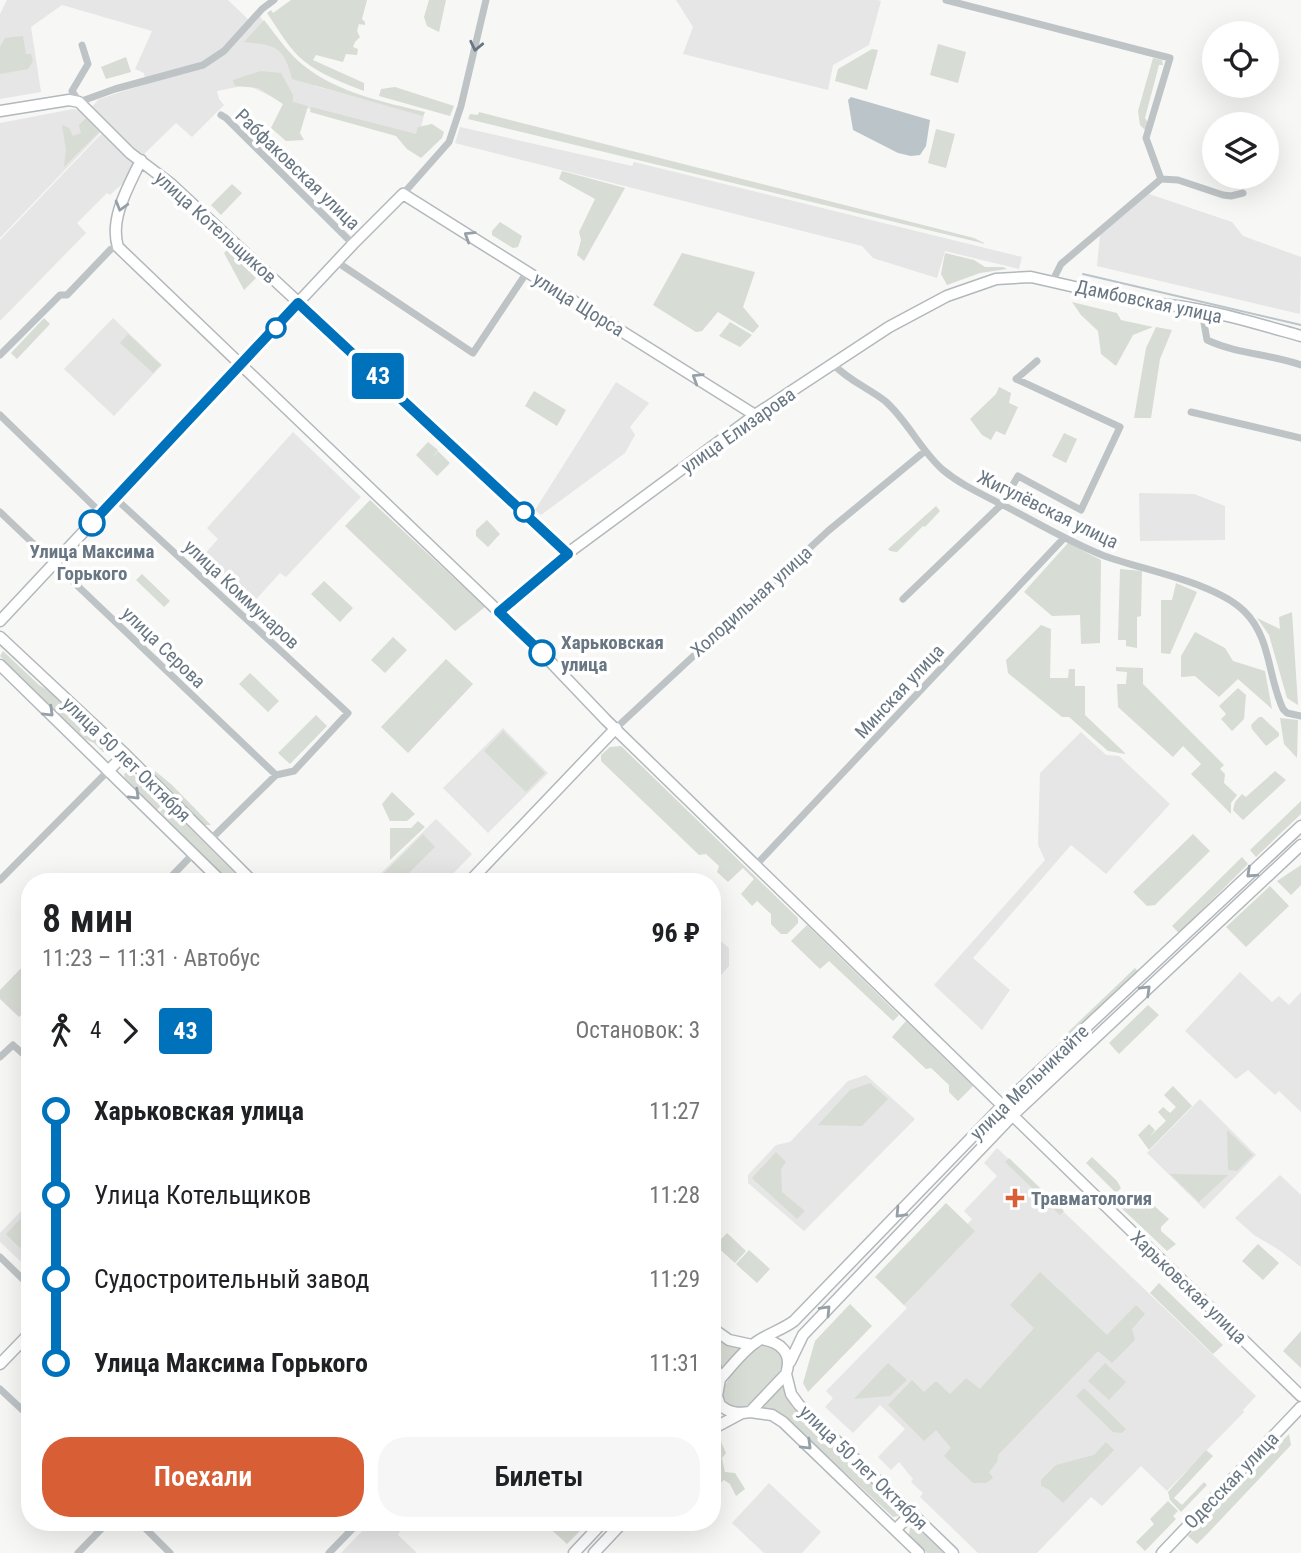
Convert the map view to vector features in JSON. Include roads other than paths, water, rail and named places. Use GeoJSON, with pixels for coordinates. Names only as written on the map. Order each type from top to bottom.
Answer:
{"type":"FeatureCollection","features":[{"type":"Feature","properties":{"kind":"street"},"geometry":{"type":"LineString","coordinates":[[0,111],[69,100],[79,102],[203,65],[225,51],[262,9],[274,0]]}},
{"type":"Feature","properties":{"kind":"street"},"geometry":{"type":"LineString","coordinates":[[0,621],[443,150],[459,116],[486,0]]}},
{"type":"Feature","properties":{"kind":"street"},"geometry":{"type":"LineString","coordinates":[[946,0],[1170,58],[1146,138],[1161,179]]}},
{"type":"Feature","properties":{"kind":"street"},"geometry":{"type":"LineString","coordinates":[[79,102],[72,91],[88,64],[82,45]]}},
{"type":"Feature","properties":{"kind":"street","name":"улица Котельщиков"},"geometry":{"type":"LineString","coordinates":[[79,102],[130,153],[171,184],[568,554]]}},
{"type":"Feature","properties":{"kind":"street","name":"Рабфаковская улица"},"geometry":{"type":"LineString","coordinates":[[221,115],[353,244]]}},
{"type":"Feature","properties":{"kind":"street"},"geometry":{"type":"LineString","coordinates":[[0,355],[60,295],[67,295],[111,249],[118,247],[115,237],[120,208],[141,160]]}},
{"type":"Feature","properties":{"kind":"street"},"geometry":{"type":"LineString","coordinates":[[1053,280],[1061,264],[1081,245],[1161,179],[1178,180],[1223,195],[1243,193]]}},
{"type":"Feature","properties":{"kind":"street","name":"улица Щорса"},"geometry":{"type":"LineString","coordinates":[[403,194],[755,415]]}},
{"type":"Feature","properties":{"kind":"street","name":"Харьковская улица"},"geometry":{"type":"LineString","coordinates":[[118,247],[499,612],[1301,1396]]}},
{"type":"Feature","properties":{"kind":"street"},"geometry":{"type":"LineString","coordinates":[[337,262],[473,353],[527,272]]}},
{"type":"Feature","properties":{"kind":"street","name":"Дамбовская улица"},"geometry":{"type":"LineString","coordinates":[[996,279],[1031,277],[1053,280],[1145,303],[1163,303],[1301,336]]}},
{"type":"Feature","properties":{"kind":"street","name":"улица Елизарова"},"geometry":{"type":"LineString","coordinates":[[499,612],[568,554],[755,415],[915,312],[947,296],[996,279]]}},
{"type":"Feature","properties":{"kind":"street"},"geometry":{"type":"LineString","coordinates":[[1208,313],[1205,323],[1207,340],[1240,351],[1273,356],[1301,365]]}},
{"type":"Feature","properties":{"kind":"street"},"geometry":{"type":"LineString","coordinates":[[903,599],[1002,504],[1018,477],[1081,510],[1120,427],[1017,379],[1037,361]]}},
{"type":"Feature","properties":{"kind":"street","name":"Жигулёвская улица"},"geometry":{"type":"LineString","coordinates":[[833,364],[842,374],[885,401],[899,415],[925,451],[958,482],[1064,538],[1102,555],[1154,569],[1207,590],[1244,610],[1255,624],[1265,649],[1283,709],[1287,713],[1301,716]]}},
{"type":"Feature","properties":{"kind":"street"},"geometry":{"type":"LineString","coordinates":[[1191,412],[1301,438]]}},
{"type":"Feature","properties":{"kind":"street"},"geometry":{"type":"LineString","coordinates":[[0,415],[102,513]]}},
{"type":"Feature","properties":{"kind":"street","name":"Холодильная улица"},"geometry":{"type":"LineString","coordinates":[[478,873],[616,728],[828,531],[925,451]]}},
{"type":"Feature","properties":{"kind":"street","name":"улица Коммунаров"},"geometry":{"type":"LineString","coordinates":[[116,498],[348,713],[294,771],[276,775]]}},
{"type":"Feature","properties":{"kind":"street","name":"улица Серова"},"geometry":{"type":"LineString","coordinates":[[0,512],[276,775]]}},
{"type":"Feature","properties":{"kind":"street","name":"Минская улица"},"geometry":{"type":"LineString","coordinates":[[756,865],[1064,538]]}},
{"type":"Feature","properties":{"kind":"street","name":"улица 50 лет Октября"},"geometry":{"type":"LineString","coordinates":[[0,637],[125,754],[244,873]]}},
{"type":"Feature","properties":{"kind":"street","name":"улица 50 лет Октября"},"geometry":{"type":"LineString","coordinates":[[0,665],[213,873]]}},
{"type":"Feature","properties":{"kind":"street"},"geometry":{"type":"LineString","coordinates":[[0,880],[125,754]]}},
{"type":"Feature","properties":{"kind":"street"},"geometry":{"type":"LineString","coordinates":[[210,840],[276,775]]}},
{"type":"Feature","properties":{"kind":"street","name":"улица Мельникайте"},"geometry":{"type":"LineString","coordinates":[[721,1380],[757,1342],[794,1321],[1003,1105],[1301,826]]}},
{"type":"Feature","properties":{"kind":"street","name":"улица Мельникайте"},"geometry":{"type":"LineString","coordinates":[[746,1413],[787,1370],[803,1335],[956,1173],[1013,1115],[1301,845]]}},
{"type":"Feature","properties":{"kind":"street"},"geometry":{"type":"LineString","coordinates":[[175,873],[194,853]]}},
{"type":"Feature","properties":{"kind":"street"},"geometry":{"type":"LineString","coordinates":[[0,1057],[13,1045],[21,1052]]}},
{"type":"Feature","properties":{"kind":"street"},"geometry":{"type":"LineString","coordinates":[[947,1164],[956,1173]]}},
{"type":"Feature","properties":{"kind":"street"},"geometry":{"type":"LineString","coordinates":[[0,1257],[21,1277]]}},
{"type":"Feature","properties":{"kind":"street"},"geometry":{"type":"LineString","coordinates":[[721,1334],[729,1340],[757,1342]]}},
{"type":"Feature","properties":{"kind":"street"},"geometry":{"type":"LineString","coordinates":[[0,1364],[21,1342]]}},
{"type":"Feature","properties":{"kind":"street","name":"улица 50 лет Октября"},"geometry":{"type":"LineString","coordinates":[[757,1342],[778,1344],[786,1350],[791,1394],[799,1405],[953,1553]]}},
{"type":"Feature","properties":{"kind":"street"},"geometry":{"type":"LineString","coordinates":[[0,1389],[21,1409]]}},
{"type":"Feature","properties":{"kind":"street"},"geometry":{"type":"LineString","coordinates":[[721,1406],[726,1410],[746,1413]]}},
{"type":"Feature","properties":{"kind":"street","name":"Одесская улица"},"geometry":{"type":"LineString","coordinates":[[1162,1553],[1301,1407]]}},
{"type":"Feature","properties":{"kind":"street"},"geometry":{"type":"LineString","coordinates":[[721,1425],[746,1413]]}},
{"type":"Feature","properties":{"kind":"street","name":"улица 50 лет Октября"},"geometry":{"type":"LineString","coordinates":[[746,1413],[772,1415],[783,1422],[919,1553]]}},
{"type":"Feature","properties":{"kind":"street"},"geometry":{"type":"LineString","coordinates":[[895,1530],[912,1513]]}},
{"type":"Feature","properties":{"kind":"street"},"geometry":{"type":"LineString","coordinates":[[78,1553],[99,1531]]}},
{"type":"Feature","properties":{"kind":"street"},"geometry":{"type":"LineString","coordinates":[[148,1531],[170,1553]]}},
{"type":"Feature","properties":{"kind":"street"},"geometry":{"type":"LineString","coordinates":[[330,1553],[351,1531]]}},
{"type":"Feature","properties":{"kind":"street"},"geometry":{"type":"LineString","coordinates":[[574,1553],[595,1531]]}},
{"type":"Feature","properties":{"kind":"street"},"geometry":{"type":"LineString","coordinates":[[594,1553],[615,1531]]}},
{"type":"Feature","properties":{"kind":"waterway"},"geometry":{"type":"LineString","coordinates":[[1083,274],[1301,325]]}},
{"type":"Feature","properties":{"kind":"place","name":"Улица Максима Горького"},"geometry":{"type":"Point","coordinates":[92,523]}},
{"type":"Feature","properties":{"kind":"place","name":"Харьковская улица"},"geometry":{"type":"Point","coordinates":[542,653]}},
{"type":"Feature","properties":{"kind":"place","name":"Травматология"},"geometry":{"type":"Point","coordinates":[1015,1198]}}]}
